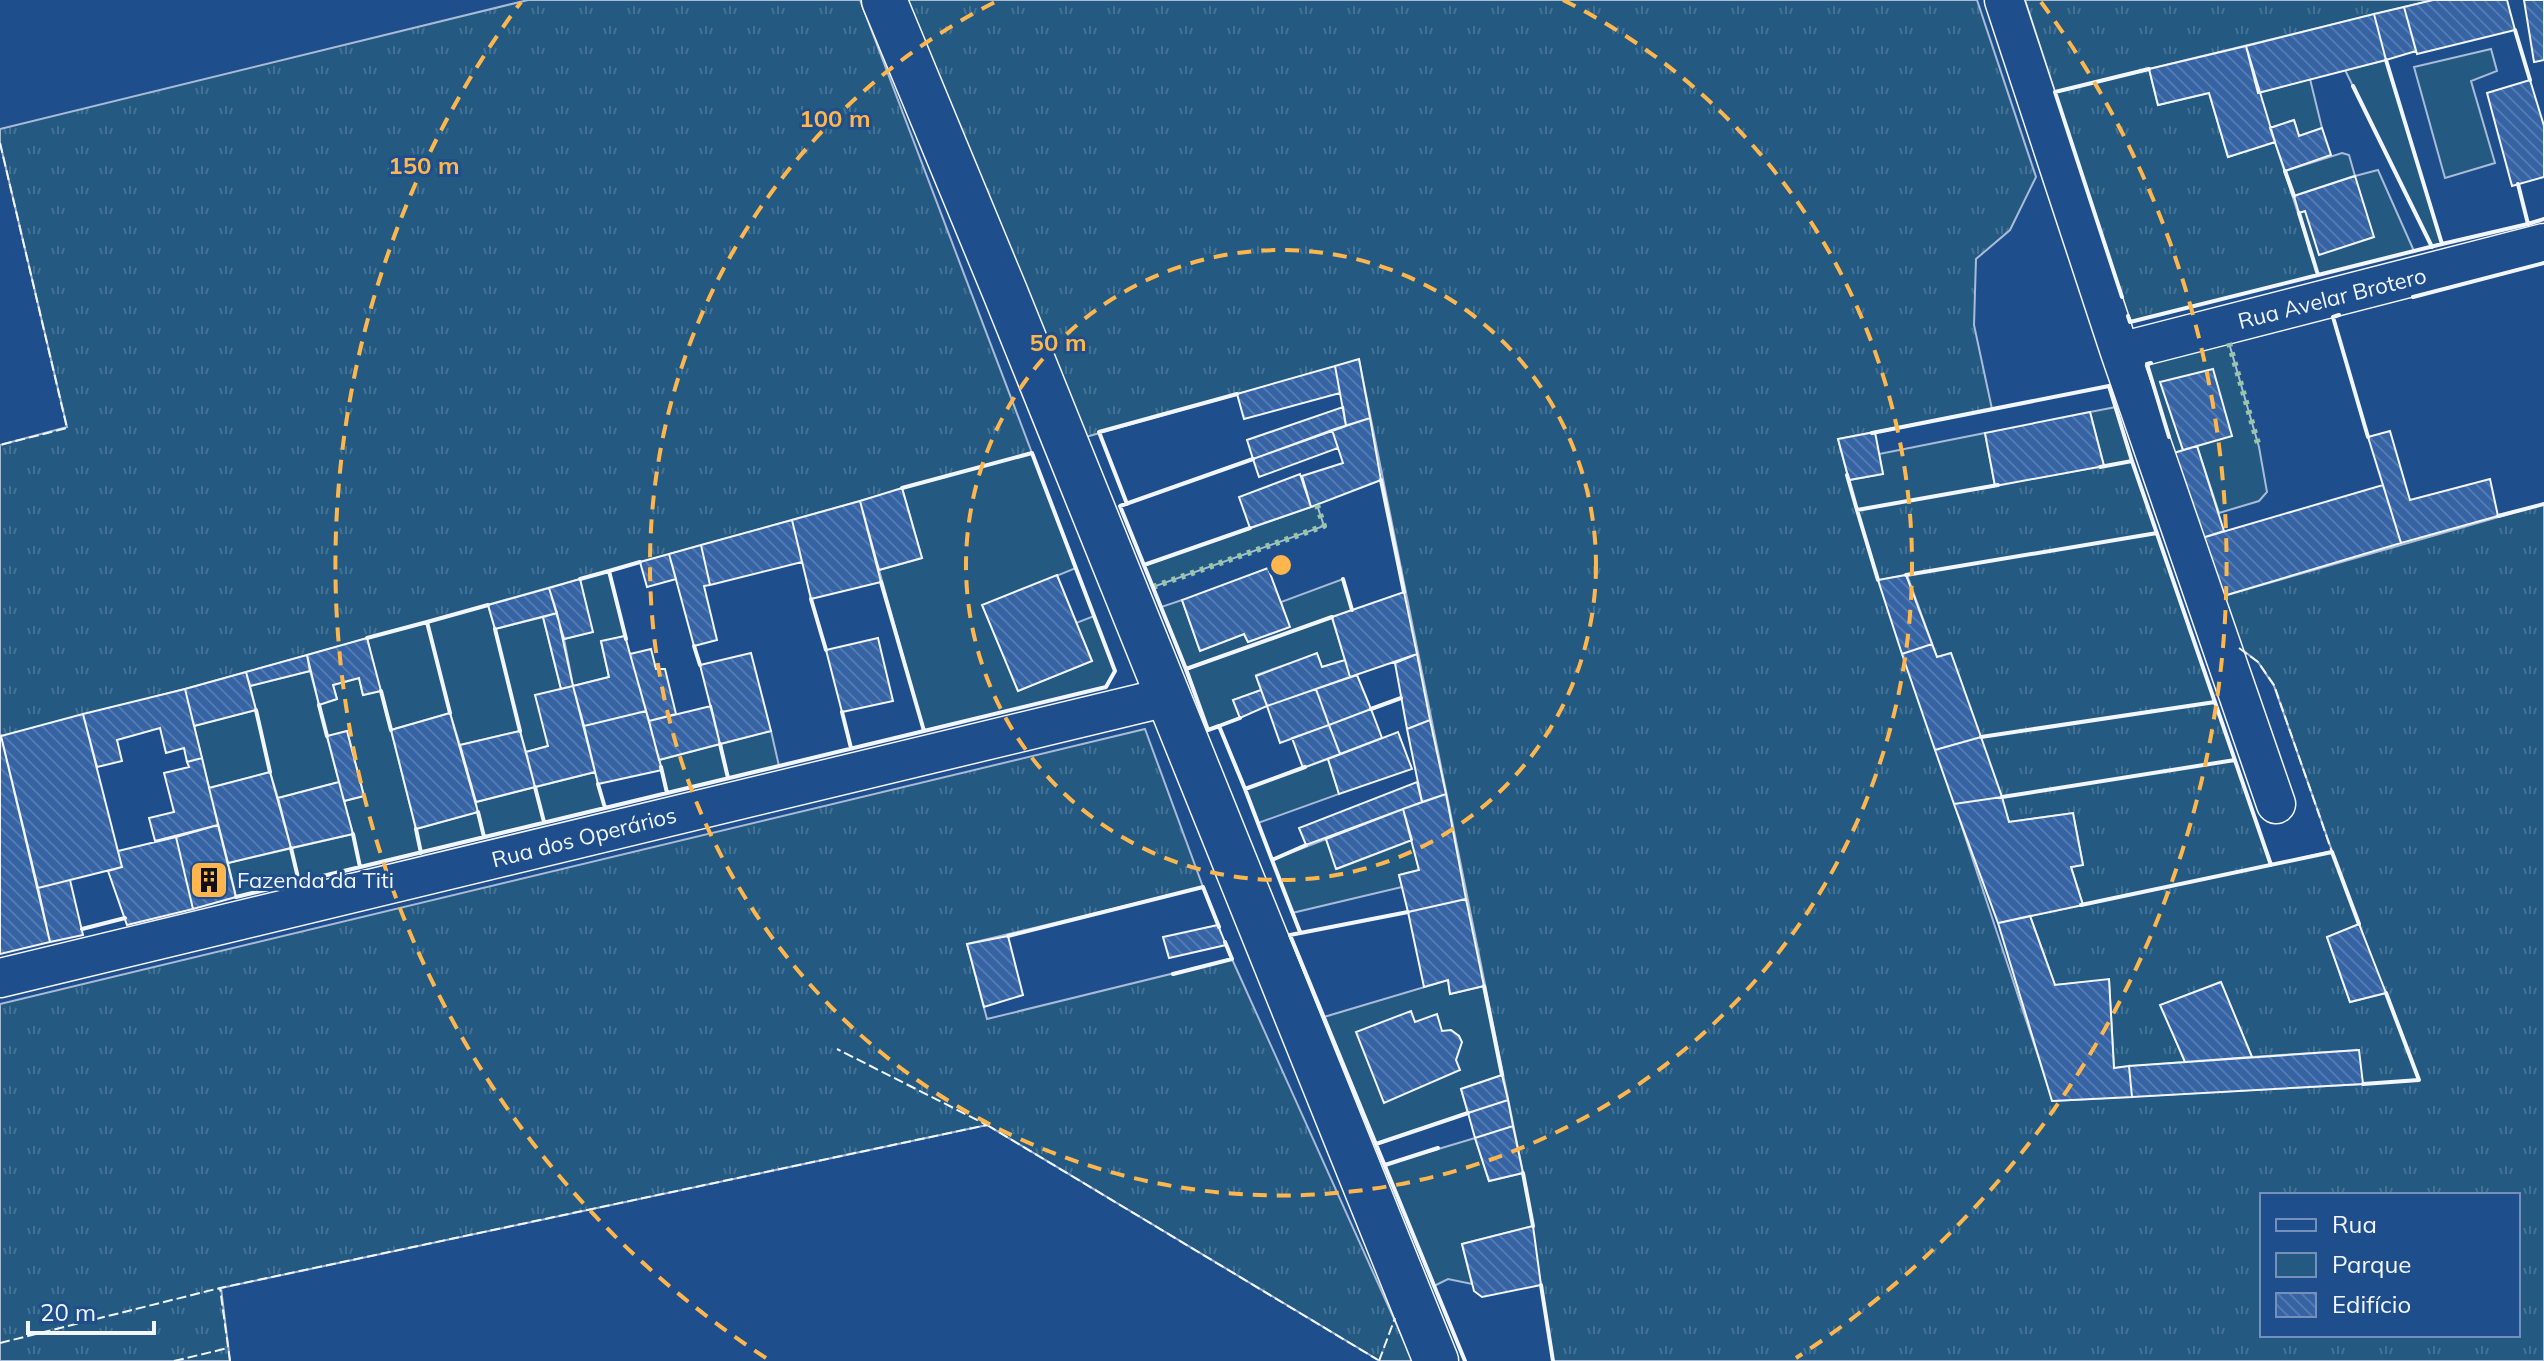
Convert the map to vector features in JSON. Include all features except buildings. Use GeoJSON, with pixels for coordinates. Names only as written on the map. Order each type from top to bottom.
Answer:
{"type":"FeatureCollection","features":[{"type":"Feature","properties":{"kind":"main road"},"geometry":{"type":"LineString","coordinates":[[884,0],[1436,1361]]}},
{"type":"Feature","properties":{"kind":"street"},"geometry":{"type":"LineString","coordinates":[[2004,0],[2120,352],[2276,804]]}},
{"type":"Feature","properties":{"kind":"street","name":"Rua Avelar Brotero"},"geometry":{"type":"LineString","coordinates":[[2120,352],[2544,243]]}},
{"type":"Feature","properties":{"kind":"street","name":"Rua dos Operários"},"geometry":{"type":"LineString","coordinates":[[0,978],[1167,697]]}},
{"type":"Feature","properties":{"kind":"green space"},"geometry":{"type":"Polygon","coordinates":[[[528,0],[860,0],[1032,453],[185,689],[0,737],[0,445],[67,427],[0,143],[0,129],[528,0]]]}},
{"type":"Feature","properties":{"kind":"green space"},"geometry":{"type":"Polygon","coordinates":[[[902,0],[1977,0],[2036,177],[2010,230],[1976,259],[1974,325],[1992,409],[1838,439],[1857,510],[2132,461],[2271,865],[2332,851],[2274,686],[2258,662],[2236,645],[2220,597],[2544,504],[2544,1361],[1553,1361],[1523,1173],[1359,360],[1082,438],[902,0]],[[1907,575],[1880,580],[2053,1101],[2362,1084],[2358,1050],[2252,1057],[2220,982],[2161,1005],[2185,1062],[2114,1068],[2109,980],[2055,985],[2030,916],[2083,905],[2071,867],[2083,865],[2073,813],[2009,822],[1951,654],[1937,657],[1907,575]],[[2359,924],[2327,937],[2350,1002],[2385,993],[2359,924]]]}},
{"type":"Feature","properties":{"kind":"green space"},"geometry":{"type":"Polygon","coordinates":[[[2025,0],[2433,0],[2149,69],[2158,105],[2209,93],[2228,157],[2275,142],[2318,275],[2130,322],[2025,0]]]}},
{"type":"Feature","properties":{"kind":"green space"},"geometry":{"type":"Polygon","coordinates":[[[2491,49],[2497,71],[2471,81],[2495,163],[2445,178],[2414,67],[2491,49]]]}},
{"type":"Feature","properties":{"kind":"green space"},"geometry":{"type":"Polygon","coordinates":[[[2386,60],[2442,244],[2432,247],[2345,70],[2386,60]]]}},
{"type":"Feature","properties":{"kind":"green space"},"geometry":{"type":"Polygon","coordinates":[[[2310,79],[2322,128],[2299,136],[2294,120],[2270,128],[2258,93],[2310,79]]]}},
{"type":"Feature","properties":{"kind":"green space"},"geometry":{"type":"Polygon","coordinates":[[[2342,153],[2349,155],[2355,176],[2378,170],[2414,251],[2318,275],[2299,213],[2354,176],[2294,196],[2285,171],[2342,153]]]}},
{"type":"Feature","properties":{"kind":"green space"},"geometry":{"type":"Polygon","coordinates":[[[2229,343],[2259,447],[2267,492],[2259,501],[2219,513],[2197,446],[2231,435],[2161,383],[2183,450],[2174,453],[2147,364],[2229,343]]]}},
{"type":"Feature","properties":{"kind":"green space"},"geometry":{"type":"Polygon","coordinates":[[[2116,407],[2132,461],[2104,466],[2090,412],[2116,407]]]}},
{"type":"Feature","properties":{"kind":"green space"},"geometry":{"type":"Polygon","coordinates":[[[1985,433],[1995,486],[1857,510],[1849,480],[1883,474],[1879,454],[1985,433]]]}},
{"type":"Feature","properties":{"kind":"green space"},"geometry":{"type":"Polygon","coordinates":[[[1032,453],[1076,568],[983,606],[1018,691],[1092,661],[1076,623],[1094,616],[1115,671],[1106,687],[924,731],[879,570],[922,558],[902,488],[1032,453]]]}},
{"type":"Feature","properties":{"kind":"green space"},"geometry":{"type":"Polygon","coordinates":[[[1317,505],[1324,526],[1153,587],[1144,565],[1317,505]]]}},
{"type":"Feature","properties":{"kind":"green space"},"geometry":{"type":"Polygon","coordinates":[[[609,571],[625,636],[601,642],[609,677],[573,686],[564,639],[592,632],[580,579],[609,571]]]}},
{"type":"Feature","properties":{"kind":"green space"},"geometry":{"type":"Polygon","coordinates":[[[1343,579],[1352,610],[1332,618],[1345,660],[1322,667],[1317,654],[1256,675],[1261,690],[1233,700],[1240,718],[1208,730],[1161,607],[1182,600],[1200,651],[1244,634],[1248,642],[1289,627],[1281,602],[1343,579]]]}},
{"type":"Feature","properties":{"kind":"green space"},"geometry":{"type":"Polygon","coordinates":[[[488,605],[495,629],[543,617],[561,689],[548,746],[526,752],[520,731],[460,745],[450,713],[391,730],[416,829],[477,812],[476,802],[595,772],[605,808],[236,897],[228,863],[353,834],[344,801],[364,796],[347,731],[327,737],[339,782],[278,798],[270,772],[209,788],[194,726],[256,710],[250,686],[310,671],[319,704],[337,699],[333,685],[359,678],[363,695],[380,691],[367,638],[488,605]]]}},
{"type":"Feature","properties":{"kind":"green space"},"geometry":{"type":"Polygon","coordinates":[[[1145,729],[1203,887],[967,944],[987,1019],[1232,959],[1413,1361],[1380,1361],[987,1125],[221,1288],[230,1361],[0,1361],[0,1004],[1145,729]]]}},
{"type":"Feature","properties":{"kind":"green space"},"geometry":{"type":"Polygon","coordinates":[[[771,731],[779,766],[667,793],[659,760],[771,731]]]}},
{"type":"Feature","properties":{"kind":"green space"},"geometry":{"type":"Polygon","coordinates":[[[1328,759],[1339,794],[1258,823],[1245,789],[1328,759]]]}},
{"type":"Feature","properties":{"kind":"green space"},"geometry":{"type":"Polygon","coordinates":[[[1326,839],[1337,869],[1412,840],[1419,870],[1399,875],[1402,887],[1292,913],[1272,860],[1326,839]]]}},
{"type":"Feature","properties":{"kind":"green space"},"geometry":{"type":"Polygon","coordinates":[[[1448,980],[1450,994],[1484,986],[1502,1075],[1461,1089],[1468,1113],[1376,1144],[1324,1017],[1448,980]]]}},
{"type":"Feature","properties":{"kind":"green space"},"geometry":{"type":"Polygon","coordinates":[[[1475,1138],[1489,1181],[1523,1173],[1533,1226],[1462,1244],[1472,1284],[1448,1279],[1434,1286],[1385,1165],[1475,1138]]]}},
{"type":"Feature","properties":{"kind":"hedge"},"geometry":{"type":"LineString","coordinates":[[2229,343],[2259,447]]}},
{"type":"Feature","properties":{"kind":"hedge"},"geometry":{"type":"LineString","coordinates":[[1153,587],[1324,526],[1317,505]]}},
{"type":"Feature","properties":{"kind":"fence"},"geometry":{"type":"LineString","coordinates":[[0,143],[67,428],[0,445]]}},
{"type":"Feature","properties":{"kind":"fence"},"geometry":{"type":"LineString","coordinates":[[2239,648],[2258,662],[2274,685],[2332,852]]}},
{"type":"Feature","properties":{"kind":"fence"},"geometry":{"type":"LineString","coordinates":[[230,1361],[220,1288],[987,1125],[837,1049]]}},
{"type":"Feature","properties":{"kind":"fence"},"geometry":{"type":"LineString","coordinates":[[987,1125],[1378,1360]]}},
{"type":"Feature","properties":{"kind":"fence"},"geometry":{"type":"LineString","coordinates":[[0,1343],[220,1288]]}},
{"type":"Feature","properties":{"kind":"fence"},"geometry":{"type":"LineString","coordinates":[[1379,1361],[1395,1318]]}},
{"type":"Feature","properties":{"kind":"fence"},"geometry":{"type":"LineString","coordinates":[[174,1361],[228,1348]]}},
{"type":"Feature","properties":{"kind":"wall"},"geometry":{"type":"LineString","coordinates":[[2515,30],[2530,80]]}},
{"type":"Feature","properties":{"kind":"wall"},"geometry":{"type":"LineString","coordinates":[[2386,60],[2442,244],[2528,224]]}},
{"type":"Feature","properties":{"kind":"wall"},"geometry":{"type":"LineString","coordinates":[[2122,297],[2055,92],[2149,69]]}},
{"type":"Feature","properties":{"kind":"wall"},"geometry":{"type":"LineString","coordinates":[[2353,86],[2432,247]]}},
{"type":"Feature","properties":{"kind":"wall"},"geometry":{"type":"LineString","coordinates":[[2285,171],[2294,196]]}},
{"type":"Feature","properties":{"kind":"wall"},"geometry":{"type":"LineString","coordinates":[[2518,184],[2528,224],[2544,219]]}},
{"type":"Feature","properties":{"kind":"wall"},"geometry":{"type":"LineString","coordinates":[[2299,213],[2318,275],[2442,244]]}},
{"type":"Feature","properties":{"kind":"wall"},"geometry":{"type":"LineString","coordinates":[[2413,297],[2544,263]]}},
{"type":"Feature","properties":{"kind":"wall"},"geometry":{"type":"LineString","coordinates":[[2128,316],[2130,322],[2318,275]]}},
{"type":"Feature","properties":{"kind":"wall"},"geometry":{"type":"LineString","coordinates":[[2339,315],[2333,317],[2368,437]]}},
{"type":"Feature","properties":{"kind":"wall"},"geometry":{"type":"LineString","coordinates":[[2151,363],[2147,364],[2169,437]]}},
{"type":"Feature","properties":{"kind":"wall"},"geometry":{"type":"LineString","coordinates":[[1872,433],[2109,386],[2132,461]]}},
{"type":"Feature","properties":{"kind":"wall"},"geometry":{"type":"LineString","coordinates":[[1127,504],[1099,432],[1237,394]]}},
{"type":"Feature","properties":{"kind":"wall"},"geometry":{"type":"LineString","coordinates":[[881,582],[924,731],[1106,687],[1115,671],[1032,453],[902,488]]}},
{"type":"Feature","properties":{"kind":"wall"},"geometry":{"type":"LineString","coordinates":[[1186,669],[1120,506],[1253,459]]}},
{"type":"Feature","properties":{"kind":"wall"},"geometry":{"type":"LineString","coordinates":[[2100,467],[2132,461],[2271,865]]}},
{"type":"Feature","properties":{"kind":"wall"},"geometry":{"type":"LineString","coordinates":[[1847,475],[1857,510]]}},
{"type":"Feature","properties":{"kind":"wall"},"geometry":{"type":"LineString","coordinates":[[1381,480],[1404,592]]}},
{"type":"Feature","properties":{"kind":"wall"},"geometry":{"type":"LineString","coordinates":[[1878,580],[1857,510],[1998,485]]}},
{"type":"Feature","properties":{"kind":"wall"},"geometry":{"type":"LineString","coordinates":[[2498,516],[2544,504]]}},
{"type":"Feature","properties":{"kind":"wall"},"geometry":{"type":"LineString","coordinates":[[1144,565],[1250,528]]}},
{"type":"Feature","properties":{"kind":"wall"},"geometry":{"type":"LineString","coordinates":[[1906,575],[2157,533]]}},
{"type":"Feature","properties":{"kind":"wall"},"geometry":{"type":"LineString","coordinates":[[626,639],[609,571],[640,562]]}},
{"type":"Feature","properties":{"kind":"wall"},"geometry":{"type":"LineString","coordinates":[[580,579],[609,571]]}},
{"type":"Feature","properties":{"kind":"wall"},"geometry":{"type":"LineString","coordinates":[[1343,579],[1352,610]]}},
{"type":"Feature","properties":{"kind":"wall"},"geometry":{"type":"LineString","coordinates":[[811,599],[826,650]]}},
{"type":"Feature","properties":{"kind":"wall"},"geometry":{"type":"LineString","coordinates":[[450,713],[427,622],[488,605]]}},
{"type":"Feature","properties":{"kind":"wall"},"geometry":{"type":"LineString","coordinates":[[1219,726],[1208,730],[1186,669],[1332,617]]}},
{"type":"Feature","properties":{"kind":"wall"},"geometry":{"type":"LineString","coordinates":[[367,638],[427,622]]}},
{"type":"Feature","properties":{"kind":"wall"},"geometry":{"type":"LineString","coordinates":[[495,629],[520,731]]}},
{"type":"Feature","properties":{"kind":"wall"},"geometry":{"type":"LineString","coordinates":[[694,646],[700,665]]}},
{"type":"Feature","properties":{"kind":"wall"},"geometry":{"type":"LineString","coordinates":[[381,691],[391,730]]}},
{"type":"Feature","properties":{"kind":"wall"},"geometry":{"type":"LineString","coordinates":[[1371,709],[1401,698]]}},
{"type":"Feature","properties":{"kind":"wall"},"geometry":{"type":"LineString","coordinates":[[1981,737],[2215,702]]}},
{"type":"Feature","properties":{"kind":"wall"},"geometry":{"type":"LineString","coordinates":[[319,705],[327,736]]}},
{"type":"Feature","properties":{"kind":"wall"},"geometry":{"type":"LineString","coordinates":[[256,710],[270,772]]}},
{"type":"Feature","properties":{"kind":"wall"},"geometry":{"type":"LineString","coordinates":[[842,712],[851,748]]}},
{"type":"Feature","properties":{"kind":"wall"},"geometry":{"type":"LineString","coordinates":[[1240,718],[1219,726],[1245,789]]}},
{"type":"Feature","properties":{"kind":"wall"},"geometry":{"type":"LineString","coordinates":[[236,897],[924,731]]}},
{"type":"Feature","properties":{"kind":"wall"},"geometry":{"type":"LineString","coordinates":[[720,744],[728,778]]}},
{"type":"Feature","properties":{"kind":"wall"},"geometry":{"type":"LineString","coordinates":[[2002,797],[2235,760]]}},
{"type":"Feature","properties":{"kind":"wall"},"geometry":{"type":"LineString","coordinates":[[661,767],[667,793]]}},
{"type":"Feature","properties":{"kind":"wall"},"geometry":{"type":"LineString","coordinates":[[1272,860],[1245,789],[1305,767]]}},
{"type":"Feature","properties":{"kind":"wall"},"geometry":{"type":"LineString","coordinates":[[598,784],[605,808]]}},
{"type":"Feature","properties":{"kind":"wall"},"geometry":{"type":"LineString","coordinates":[[535,787],[544,822]]}},
{"type":"Feature","properties":{"kind":"wall"},"geometry":{"type":"LineString","coordinates":[[478,812],[484,837]]}},
{"type":"Feature","properties":{"kind":"wall"},"geometry":{"type":"LineString","coordinates":[[416,829],[421,853]]}},
{"type":"Feature","properties":{"kind":"wall"},"geometry":{"type":"LineString","coordinates":[[353,834],[360,867]]}},
{"type":"Feature","properties":{"kind":"wall"},"geometry":{"type":"LineString","coordinates":[[1300,932],[1272,860],[1306,845]]}},
{"type":"Feature","properties":{"kind":"wall"},"geometry":{"type":"LineString","coordinates":[[291,848],[299,882]]}},
{"type":"Feature","properties":{"kind":"wall"},"geometry":{"type":"LineString","coordinates":[[2081,905],[2332,852],[2359,924]]}},
{"type":"Feature","properties":{"kind":"wall"},"geometry":{"type":"LineString","coordinates":[[1008,936],[1203,887],[1219,927]]}},
{"type":"Feature","properties":{"kind":"wall"},"geometry":{"type":"LineString","coordinates":[[1408,912],[1290,935],[1465,1361]]}},
{"type":"Feature","properties":{"kind":"wall"},"geometry":{"type":"LineString","coordinates":[[82,929],[125,918]]}},
{"type":"Feature","properties":{"kind":"wall"},"geometry":{"type":"LineString","coordinates":[[1173,974],[1232,959],[1225,942]]}},
{"type":"Feature","properties":{"kind":"wall"},"geometry":{"type":"LineString","coordinates":[[1484,986],[1502,1075]]}},
{"type":"Feature","properties":{"kind":"wall"},"geometry":{"type":"LineString","coordinates":[[2363,1084],[2419,1080],[2386,993]]}},
{"type":"Feature","properties":{"kind":"wall"},"geometry":{"type":"LineString","coordinates":[[1376,1144],[1468,1113]]}},
{"type":"Feature","properties":{"kind":"wall"},"geometry":{"type":"LineString","coordinates":[[1385,1165],[1438,1148]]}},
{"type":"Feature","properties":{"kind":"wall"},"geometry":{"type":"LineString","coordinates":[[1523,1173],[1533,1226]]}},
{"type":"Feature","properties":{"kind":"wall"},"geometry":{"type":"LineString","coordinates":[[1541,1285],[1553,1361]]}},
{"type":"Feature","properties":{"kind":"place","name":"Fazenda da Titi"},"geometry":{"type":"Point","coordinates":[209,880]}}]}
